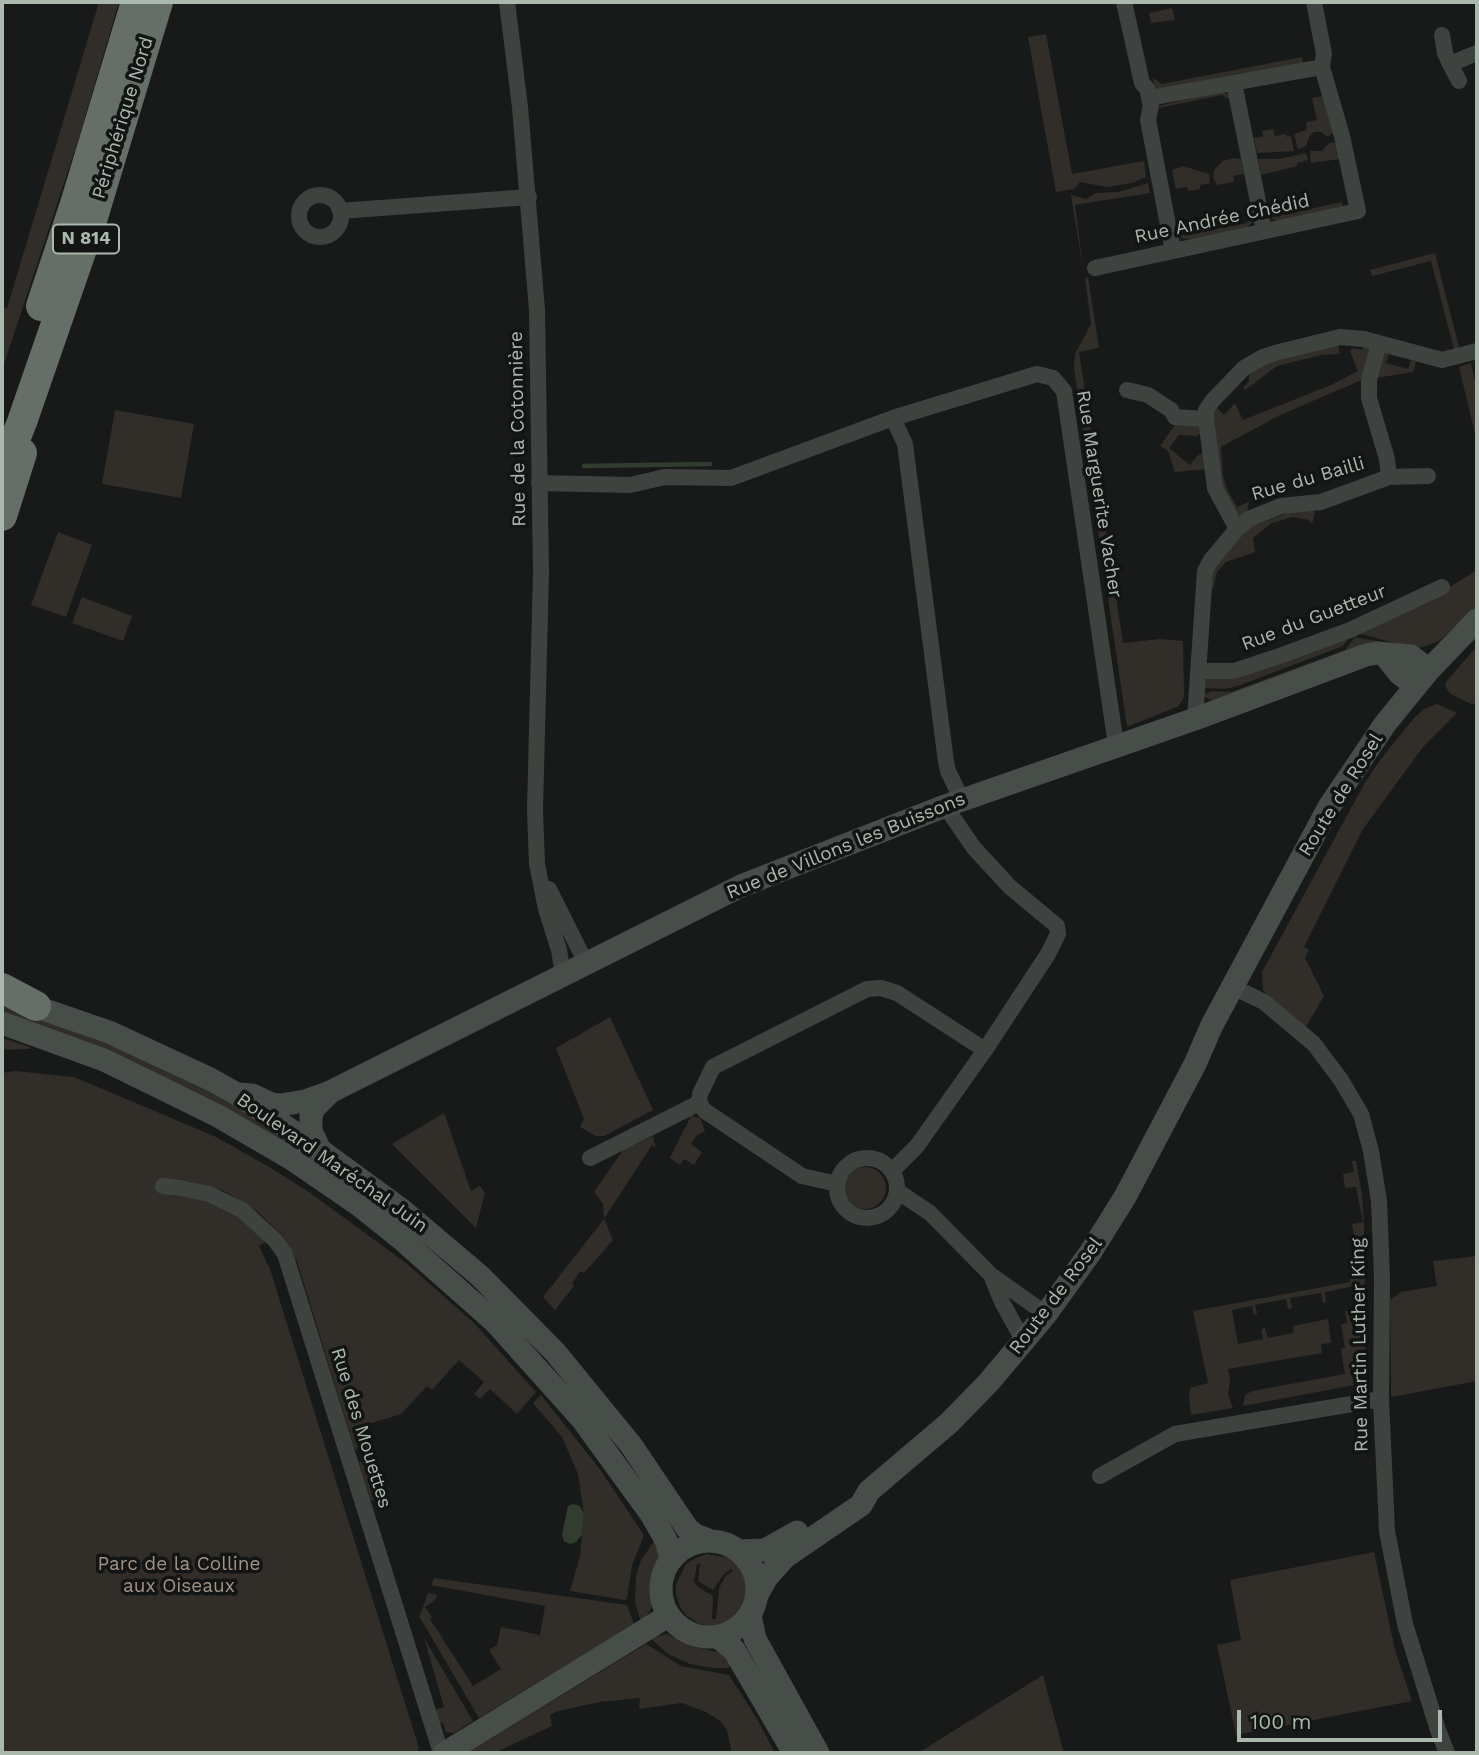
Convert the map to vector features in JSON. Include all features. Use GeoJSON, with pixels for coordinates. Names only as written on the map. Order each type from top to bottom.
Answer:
{"type":"FeatureCollection","features":[{"type":"Feature","properties":{"kind":"highway","name":"Périphérique Nord"},"geometry":{"type":"LineString","coordinates":[[2,472],[12,419],[136,2]]}},
{"type":"Feature","properties":{"kind":"highway","name":"Périphérique Nord"},"geometry":{"type":"LineString","coordinates":[[12,419],[89,230],[158,2]]}},
{"type":"Feature","properties":{"kind":"highway"},"geometry":{"type":"LineString","coordinates":[[2,516],[26,441],[12,419]]}},
{"type":"Feature","properties":{"kind":"highway"},"geometry":{"type":"LineString","coordinates":[[2,988],[36,1006]]}},
{"type":"Feature","properties":{"kind":"street","name":"Rue de la Cotonnière"},"geometry":{"type":"LineString","coordinates":[[508,2],[529,197],[537,310],[541,626],[535,810],[540,886],[559,950],[563,975]]}},
{"type":"Feature","properties":{"kind":"street"},"geometry":{"type":"LineString","coordinates":[[1124,2],[1142,83],[1148,90],[1151,105],[1148,120],[1173,251]]}},
{"type":"Feature","properties":{"kind":"street"},"geometry":{"type":"LineString","coordinates":[[1149,97],[1322,67],[1324,54],[1314,2]]}},
{"type":"Feature","properties":{"kind":"street"},"geometry":{"type":"LineString","coordinates":[[1442,35],[1445,53],[1459,81]]}},
{"type":"Feature","properties":{"kind":"street"},"geometry":{"type":"LineString","coordinates":[[1450,64],[1477,53]]}},
{"type":"Feature","properties":{"kind":"street","name":"Rue Andrée Chédid"},"geometry":{"type":"LineString","coordinates":[[1095,268],[1358,211],[1342,136],[1322,67]]}},
{"type":"Feature","properties":{"kind":"street"},"geometry":{"type":"LineString","coordinates":[[1234,83],[1264,231]]}},
{"type":"Feature","properties":{"kind":"street"},"geometry":{"type":"LineString","coordinates":[[340,211],[529,197]]}},
{"type":"Feature","properties":{"kind":"street"},"geometry":{"type":"LineString","coordinates":[[1237,529],[1215,488],[1206,410],[1244,368],[1263,357],[1340,337],[1364,339],[1442,360],[1477,351]]}},
{"type":"Feature","properties":{"kind":"street"},"geometry":{"type":"LineString","coordinates":[[1379,343],[1369,380],[1368,398],[1390,477]]}},
{"type":"Feature","properties":{"kind":"street","name":"Rue Marguerite Vacher"},"geometry":{"type":"LineString","coordinates":[[539,483],[630,485],[665,477],[731,478],[892,418],[1037,374],[1054,378],[1064,391],[1116,745]]}},
{"type":"Feature","properties":{"kind":"street"},"geometry":{"type":"LineString","coordinates":[[1127,390],[1148,395],[1171,410],[1175,417],[1206,419]]}},
{"type":"Feature","properties":{"kind":"street"},"geometry":{"type":"LineString","coordinates":[[892,418],[905,444],[953,803],[974,848],[1010,887],[1057,926],[1058,934],[985,1050],[917,1146],[892,1171]]}},
{"type":"Feature","properties":{"kind":"street","name":"Rue du Bailli"},"geometry":{"type":"LineString","coordinates":[[1195,719],[1205,571],[1237,529],[1249,519],[1266,511],[1297,503],[1321,502],[1390,477],[1427,476]]}},
{"type":"Feature","properties":{"kind":"street","name":"Rue du Guetteur"},"geometry":{"type":"LineString","coordinates":[[1198,671],[1234,671],[1285,654],[1350,629],[1442,587]]}},
{"type":"Feature","properties":{"kind":"street","name":"Route de Rosel"},"geometry":{"type":"LineString","coordinates":[[753,1605],[767,1577],[785,1557],[861,1505],[869,1491],[949,1423],[989,1382],[1046,1314],[1090,1253],[1125,1197],[1195,1064],[1230,1023],[1240,990],[1329,807],[1363,753],[1477,620]]}},
{"type":"Feature","properties":{"kind":"street","name":"Route de Rosel"},"geometry":{"type":"LineString","coordinates":[[1426,681],[1477,639]]}},
{"type":"Feature","properties":{"kind":"street","name":"Rue de Villons les Buissons"},"geometry":{"type":"LineString","coordinates":[[237,1094],[251,1094],[271,1104],[280,1105],[330,1092],[717,897],[953,803],[1195,719],[1366,655],[1398,653],[1411,656],[1426,681]]}},
{"type":"Feature","properties":{"kind":"street","name":"Rue de la Cotonnière"},"geometry":{"type":"LineString","coordinates":[[538,857],[556,906],[586,963]]}},
{"type":"Feature","properties":{"kind":"street"},"geometry":{"type":"LineString","coordinates":[[837,1184],[802,1176],[705,1111],[699,1103],[700,1094],[713,1068],[867,989],[889,989],[985,1050]]}},
{"type":"Feature","properties":{"kind":"street","name":"Rue Martin Luther King"},"geometry":{"type":"LineString","coordinates":[[1240,990],[1292,1023],[1314,1044],[1341,1080],[1361,1114],[1371,1151],[1379,1201],[1382,1288],[1381,1399],[1387,1531],[1397,1589],[1447,1753]]}},
{"type":"Feature","properties":{"kind":"street","name":"Boulevard Maréchal Juin"},"geometry":{"type":"LineString","coordinates":[[2,998],[36,1006],[135,1042],[237,1094],[320,1150],[412,1218],[504,1299],[555,1352],[614,1424],[687,1528],[695,1535],[711,1541]]}},
{"type":"Feature","properties":{"kind":"street","name":"Boulevard Maréchal Juin"},"geometry":{"type":"LineString","coordinates":[[2,1023],[69,1046],[218,1116],[292,1159],[359,1205],[496,1323],[582,1419],[650,1514],[666,1540],[671,1559]]}},
{"type":"Feature","properties":{"kind":"street"},"geometry":{"type":"LineString","coordinates":[[320,1150],[311,1131],[310,1116],[330,1092]]}},
{"type":"Feature","properties":{"kind":"street"},"geometry":{"type":"LineString","coordinates":[[590,1158],[699,1103]]}},
{"type":"Feature","properties":{"kind":"street"},"geometry":{"type":"LineString","coordinates":[[861,1158],[871,1158],[881,1161],[892,1171],[897,1191],[887,1210],[875,1217],[860,1218],[845,1210],[840,1203],[837,1184],[843,1168],[861,1158]]}},
{"type":"Feature","properties":{"kind":"street","name":"Rue des Mouettes"},"geometry":{"type":"LineString","coordinates":[[163,1186],[209,1194],[242,1210],[275,1240],[285,1254],[443,1753]]}},
{"type":"Feature","properties":{"kind":"street"},"geometry":{"type":"LineString","coordinates":[[897,1191],[930,1213],[991,1275],[1046,1314]]}},
{"type":"Feature","properties":{"kind":"street"},"geometry":{"type":"LineString","coordinates":[[991,1275],[1002,1302],[1018,1331],[1026,1339]]}},
{"type":"Feature","properties":{"kind":"street"},"geometry":{"type":"LineString","coordinates":[[1100,1476],[1175,1434],[1381,1399]]}},
{"type":"Feature","properties":{"kind":"street","name":"Route de Rosel"},"geometry":{"type":"LineString","coordinates":[[738,1551],[755,1552],[778,1545],[852,1495],[869,1491]]}},
{"type":"Feature","properties":{"kind":"street"},"geometry":{"type":"LineString","coordinates":[[753,1605],[736,1629],[719,1637],[690,1634],[674,1624],[668,1616],[660,1594],[664,1570],[671,1559],[693,1544],[711,1541],[726,1544],[738,1551],[753,1570],[755,1639],[818,1753]]}},
{"type":"Feature","properties":{"kind":"street"},"geometry":{"type":"LineString","coordinates":[[443,1753],[668,1616]]}},
{"type":"Feature","properties":{"kind":"street"},"geometry":{"type":"LineString","coordinates":[[719,1637],[734,1650],[794,1753]]}},
{"type":"Feature","properties":{"kind":"green space"},"geometry":{"type":"Polygon","coordinates":[[[99,2],[119,2],[78,141],[2,370],[2,307],[7,308],[99,2]]]}},
{"type":"Feature","properties":{"kind":"green space"},"geometry":{"type":"Polygon","coordinates":[[[1172,8],[1175,20],[1151,23],[1149,13],[1172,8]]]}},
{"type":"Feature","properties":{"kind":"green space"},"geometry":{"type":"Polygon","coordinates":[[[1046,34],[1072,174],[1144,161],[1146,177],[1132,183],[1107,187],[1080,182],[1074,189],[1056,192],[1028,37],[1046,34]]]}},
{"type":"Feature","properties":{"kind":"green space"},"geometry":{"type":"Polygon","coordinates":[[[1302,57],[1303,64],[1250,76],[1241,73],[1161,90],[1155,87],[1153,78],[1162,84],[1302,57]]]}},
{"type":"Feature","properties":{"kind":"green space"},"geometry":{"type":"Polygon","coordinates":[[[1223,91],[1232,101],[1222,95],[1159,108],[1158,106],[1223,91]]]}},
{"type":"Feature","properties":{"kind":"green space"},"geometry":{"type":"Polygon","coordinates":[[[1324,96],[1333,133],[1327,137],[1321,132],[1314,132],[1306,146],[1298,149],[1294,134],[1307,130],[1306,122],[1317,120],[1312,98],[1324,96]]]}},
{"type":"Feature","properties":{"kind":"green space"},"geometry":{"type":"Polygon","coordinates":[[[1273,129],[1275,136],[1291,136],[1294,151],[1257,153],[1254,138],[1263,137],[1262,131],[1273,129]]]}},
{"type":"Feature","properties":{"kind":"green space"},"geometry":{"type":"Polygon","coordinates":[[[1334,142],[1340,159],[1311,163],[1310,151],[1322,151],[1329,143],[1334,142]]]}},
{"type":"Feature","properties":{"kind":"green space"},"geometry":{"type":"Polygon","coordinates":[[[1306,153],[1308,160],[1297,163],[1297,166],[1261,175],[1258,159],[1280,159],[1306,153]]]}},
{"type":"Feature","properties":{"kind":"green space"},"geometry":{"type":"Polygon","coordinates":[[[1241,159],[1244,174],[1233,176],[1234,182],[1217,185],[1213,177],[1215,169],[1223,161],[1241,159]]]}},
{"type":"Feature","properties":{"kind":"green space"},"geometry":{"type":"Polygon","coordinates":[[[1183,166],[1209,174],[1210,183],[1200,185],[1200,189],[1176,189],[1172,170],[1183,166]]]}},
{"type":"Feature","properties":{"kind":"green space"},"geometry":{"type":"Polygon","coordinates":[[[1148,183],[1150,193],[1075,205],[1084,274],[1071,195],[1086,199],[1096,193],[1119,192],[1148,183]]]}},
{"type":"Feature","properties":{"kind":"green space"},"geometry":{"type":"Polygon","coordinates":[[[1342,202],[1343,207],[1278,221],[1271,218],[1266,210],[1277,216],[1342,202]]]}},
{"type":"Feature","properties":{"kind":"green space"},"geometry":{"type":"Polygon","coordinates":[[[1254,211],[1254,221],[1246,228],[1194,239],[1178,236],[1247,223],[1254,211]]]}},
{"type":"Feature","properties":{"kind":"green space"},"geometry":{"type":"Polygon","coordinates":[[[1435,253],[1460,351],[1455,353],[1431,261],[1372,276],[1370,270],[1435,253]]]}},
{"type":"Feature","properties":{"kind":"green space"},"geometry":{"type":"Polygon","coordinates":[[[1088,277],[1099,348],[1079,352],[1123,643],[1160,639],[1183,641],[1184,697],[1179,706],[1127,727],[1074,368],[1075,354],[1091,324],[1085,278],[1088,277]]]}},
{"type":"Feature","properties":{"kind":"green space"},"geometry":{"type":"Polygon","coordinates":[[[1338,344],[1340,354],[1322,355],[1277,366],[1245,390],[1243,388],[1249,381],[1249,375],[1261,365],[1338,344]]]}},
{"type":"Feature","properties":{"kind":"green space"},"geometry":{"type":"Polygon","coordinates":[[[1364,345],[1370,348],[1364,379],[1278,416],[1221,447],[1223,476],[1228,491],[1237,507],[1249,502],[1247,513],[1240,517],[1222,490],[1214,410],[1217,408],[1224,415],[1235,403],[1243,420],[1331,385],[1358,371],[1350,351],[1352,348],[1362,350],[1364,345]]]}},
{"type":"Feature","properties":{"kind":"green space"},"geometry":{"type":"Polygon","coordinates":[[[1385,352],[1389,353],[1386,363],[1408,369],[1411,360],[1416,362],[1413,372],[1376,378],[1380,357],[1385,352]]]}},
{"type":"Feature","properties":{"kind":"green space"},"geometry":{"type":"Polygon","coordinates":[[[1471,363],[1477,390],[1477,442],[1459,367],[1471,363]]]}},
{"type":"Feature","properties":{"kind":"green space"},"geometry":{"type":"Polygon","coordinates":[[[115,410],[194,424],[181,498],[102,484],[115,410]]]}},
{"type":"Feature","properties":{"kind":"green space"},"geometry":{"type":"Polygon","coordinates":[[[1177,422],[1200,423],[1201,433],[1197,436],[1179,435],[1169,448],[1190,465],[1197,456],[1206,451],[1208,469],[1175,472],[1168,451],[1160,446],[1177,422]]]}},
{"type":"Feature","properties":{"kind":"green space"},"geometry":{"type":"Polygon","coordinates":[[[1311,508],[1315,513],[1312,524],[1309,520],[1292,517],[1272,523],[1253,538],[1255,552],[1226,562],[1217,572],[1213,589],[1208,586],[1210,573],[1252,523],[1257,525],[1290,512],[1311,508]]]}},
{"type":"Feature","properties":{"kind":"green space"},"geometry":{"type":"Polygon","coordinates":[[[58,532],[92,545],[66,617],[31,605],[58,532]]]}},
{"type":"Feature","properties":{"kind":"green space"},"geometry":{"type":"Polygon","coordinates":[[[1477,570],[1477,608],[1439,641],[1423,647],[1409,647],[1361,634],[1360,630],[1363,628],[1450,587],[1477,570]]]}},
{"type":"Feature","properties":{"kind":"green space"},"geometry":{"type":"Polygon","coordinates":[[[82,597],[132,616],[123,641],[72,623],[82,597]]]}},
{"type":"Feature","properties":{"kind":"green space"},"geometry":{"type":"Polygon","coordinates":[[[1350,637],[1343,646],[1238,686],[1225,689],[1203,688],[1206,679],[1350,637]]]}},
{"type":"Feature","properties":{"kind":"green space"},"geometry":{"type":"Polygon","coordinates":[[[1355,637],[1382,642],[1215,702],[1203,694],[1212,691],[1231,692],[1345,650],[1355,637]]]}},
{"type":"Feature","properties":{"kind":"green space"},"geometry":{"type":"Polygon","coordinates":[[[1477,646],[1477,703],[1471,704],[1451,694],[1445,683],[1477,646]]]}},
{"type":"Feature","properties":{"kind":"green space"},"geometry":{"type":"Polygon","coordinates":[[[1437,704],[1457,713],[1423,747],[1363,829],[1304,947],[1309,950],[1305,958],[1324,996],[1306,1027],[1267,995],[1263,989],[1262,972],[1363,786],[1414,718],[1424,709],[1437,704]]]}},
{"type":"Feature","properties":{"kind":"green space"},"geometry":{"type":"Polygon","coordinates":[[[2,1006],[104,1042],[205,1089],[238,1107],[366,1189],[2,1016],[2,1006]]]}},
{"type":"Feature","properties":{"kind":"green space"},"geometry":{"type":"Polygon","coordinates":[[[610,1017],[653,1110],[604,1136],[596,1136],[580,1127],[584,1119],[556,1048],[610,1017]]]}},
{"type":"Feature","properties":{"kind":"green space"},"geometry":{"type":"Polygon","coordinates":[[[2,1038],[30,1047],[30,1049],[2,1050],[2,1038]]]}},
{"type":"Feature","properties":{"kind":"green space","name":"Parc de la Colline aux Oiseaux"},"geometry":{"type":"Polygon","coordinates":[[[15,1071],[73,1077],[214,1136],[266,1165],[309,1192],[406,1263],[474,1323],[536,1392],[517,1414],[490,1389],[480,1399],[474,1394],[484,1382],[459,1360],[432,1390],[427,1386],[401,1414],[362,1426],[368,1446],[355,1450],[297,1261],[282,1235],[258,1212],[224,1191],[183,1180],[165,1179],[236,1214],[268,1241],[259,1246],[270,1269],[419,1748],[417,1753],[2,1753],[2,1073],[15,1071]]]}},
{"type":"Feature","properties":{"kind":"green space"},"geometry":{"type":"Polygon","coordinates":[[[444,1113],[471,1191],[480,1186],[485,1193],[476,1228],[392,1144],[444,1113]]]}},
{"type":"Feature","properties":{"kind":"green space"},"geometry":{"type":"Polygon","coordinates":[[[691,1116],[700,1118],[705,1131],[696,1136],[691,1144],[702,1152],[694,1165],[684,1159],[680,1165],[670,1158],[691,1116]]]}},
{"type":"Feature","properties":{"kind":"green space"},"geometry":{"type":"Polygon","coordinates":[[[653,1136],[656,1148],[652,1145],[604,1219],[603,1204],[594,1192],[623,1150],[653,1136]]]}},
{"type":"Feature","properties":{"kind":"green space"},"geometry":{"type":"Polygon","coordinates":[[[1352,1161],[1356,1161],[1362,1194],[1364,1225],[1365,1295],[1357,1296],[1355,1286],[1325,1292],[1326,1302],[1323,1303],[1321,1293],[1290,1298],[1292,1308],[1288,1309],[1286,1299],[1255,1305],[1257,1314],[1254,1315],[1252,1306],[1232,1310],[1238,1344],[1263,1339],[1261,1329],[1265,1328],[1268,1338],[1294,1333],[1293,1326],[1328,1319],[1331,1343],[1321,1344],[1322,1353],[1228,1369],[1228,1394],[1233,1408],[1191,1415],[1190,1388],[1208,1383],[1193,1311],[1350,1282],[1349,1270],[1360,1268],[1352,1224],[1363,1222],[1356,1187],[1345,1188],[1343,1174],[1354,1172],[1352,1161]]]}},
{"type":"Feature","properties":{"kind":"green space"},"geometry":{"type":"Polygon","coordinates":[[[865,1167],[880,1173],[886,1188],[880,1203],[865,1209],[850,1203],[844,1188],[850,1173],[865,1167]]]}},
{"type":"Feature","properties":{"kind":"green space"},"geometry":{"type":"Polygon","coordinates":[[[604,1219],[613,1240],[584,1273],[580,1271],[572,1284],[574,1286],[555,1310],[543,1297],[604,1219]]]}},
{"type":"Feature","properties":{"kind":"green space"},"geometry":{"type":"Polygon","coordinates":[[[1477,1256],[1477,1381],[1391,1397],[1390,1300],[1401,1292],[1437,1286],[1433,1261],[1477,1256]]]}},
{"type":"Feature","properties":{"kind":"green space"},"geometry":{"type":"Polygon","coordinates":[[[1365,1308],[1365,1383],[1243,1406],[1245,1395],[1252,1391],[1345,1374],[1341,1324],[1347,1323],[1345,1311],[1365,1308]]]}},
{"type":"Feature","properties":{"kind":"green space"},"geometry":{"type":"Polygon","coordinates":[[[541,1395],[599,1468],[644,1535],[632,1565],[625,1600],[570,1591],[580,1556],[584,1514],[578,1474],[562,1437],[533,1403],[541,1395]]]}},
{"type":"Feature","properties":{"kind":"green space"},"geometry":{"type":"Polygon","coordinates":[[[373,1459],[379,1478],[373,1483],[378,1499],[371,1501],[359,1462],[373,1459]]]}},
{"type":"Feature","properties":{"kind":"green space"},"geometry":{"type":"Polygon","coordinates":[[[655,1540],[660,1559],[653,1581],[653,1603],[647,1617],[641,1622],[635,1603],[636,1577],[641,1560],[655,1540]]]}},
{"type":"Feature","properties":{"kind":"green space"},"geometry":{"type":"Polygon","coordinates":[[[1374,1552],[1395,1650],[1412,1701],[1236,1735],[1217,1645],[1241,1640],[1230,1580],[1374,1552]]]}},
{"type":"Feature","properties":{"kind":"green space"},"geometry":{"type":"Polygon","coordinates":[[[707,1554],[729,1558],[738,1565],[747,1586],[746,1599],[733,1619],[710,1626],[698,1623],[680,1607],[676,1584],[686,1564],[707,1554]],[[700,1563],[697,1564],[694,1581],[698,1587],[713,1596],[712,1619],[716,1619],[719,1588],[725,1577],[733,1571],[731,1569],[725,1573],[713,1590],[698,1581],[700,1563]]]}},
{"type":"Feature","properties":{"kind":"green space"},"geometry":{"type":"Polygon","coordinates":[[[434,1578],[627,1605],[634,1624],[479,1718],[419,1616],[428,1593],[437,1595],[435,1600],[425,1607],[432,1617],[430,1619],[473,1686],[501,1669],[489,1650],[497,1645],[501,1627],[540,1635],[545,1606],[431,1585],[434,1578]]]}},
{"type":"Feature","properties":{"kind":"green space"},"geometry":{"type":"Polygon","coordinates":[[[667,1634],[690,1646],[722,1653],[732,1666],[713,1668],[690,1664],[668,1654],[650,1638],[667,1634]]]}},
{"type":"Feature","properties":{"kind":"green space"},"geometry":{"type":"Polygon","coordinates":[[[424,1638],[473,1721],[454,1733],[446,1732],[443,1723],[438,1724],[434,1710],[444,1707],[424,1638]]]}},
{"type":"Feature","properties":{"kind":"green space"},"geometry":{"type":"Polygon","coordinates":[[[646,1644],[681,1666],[729,1675],[775,1753],[732,1753],[727,1730],[720,1721],[706,1712],[682,1703],[639,1709],[640,1698],[600,1702],[558,1711],[550,1715],[552,1726],[494,1753],[467,1753],[646,1644]]]}},
{"type":"Feature","properties":{"kind":"green space"},"geometry":{"type":"Polygon","coordinates":[[[1043,1675],[1064,1753],[918,1753],[1043,1675]]]}},
{"type":"Feature","properties":{"kind":"shaded area"},"geometry":{"type":"Polygon","coordinates":[[[568,1506],[580,1506],[584,1514],[582,1535],[570,1544],[564,1541],[562,1534],[568,1506]]]}},
{"type":"Feature","properties":{"kind":"waterway"},"geometry":{"type":"LineString","coordinates":[[584,466],[710,464]]}}]}
